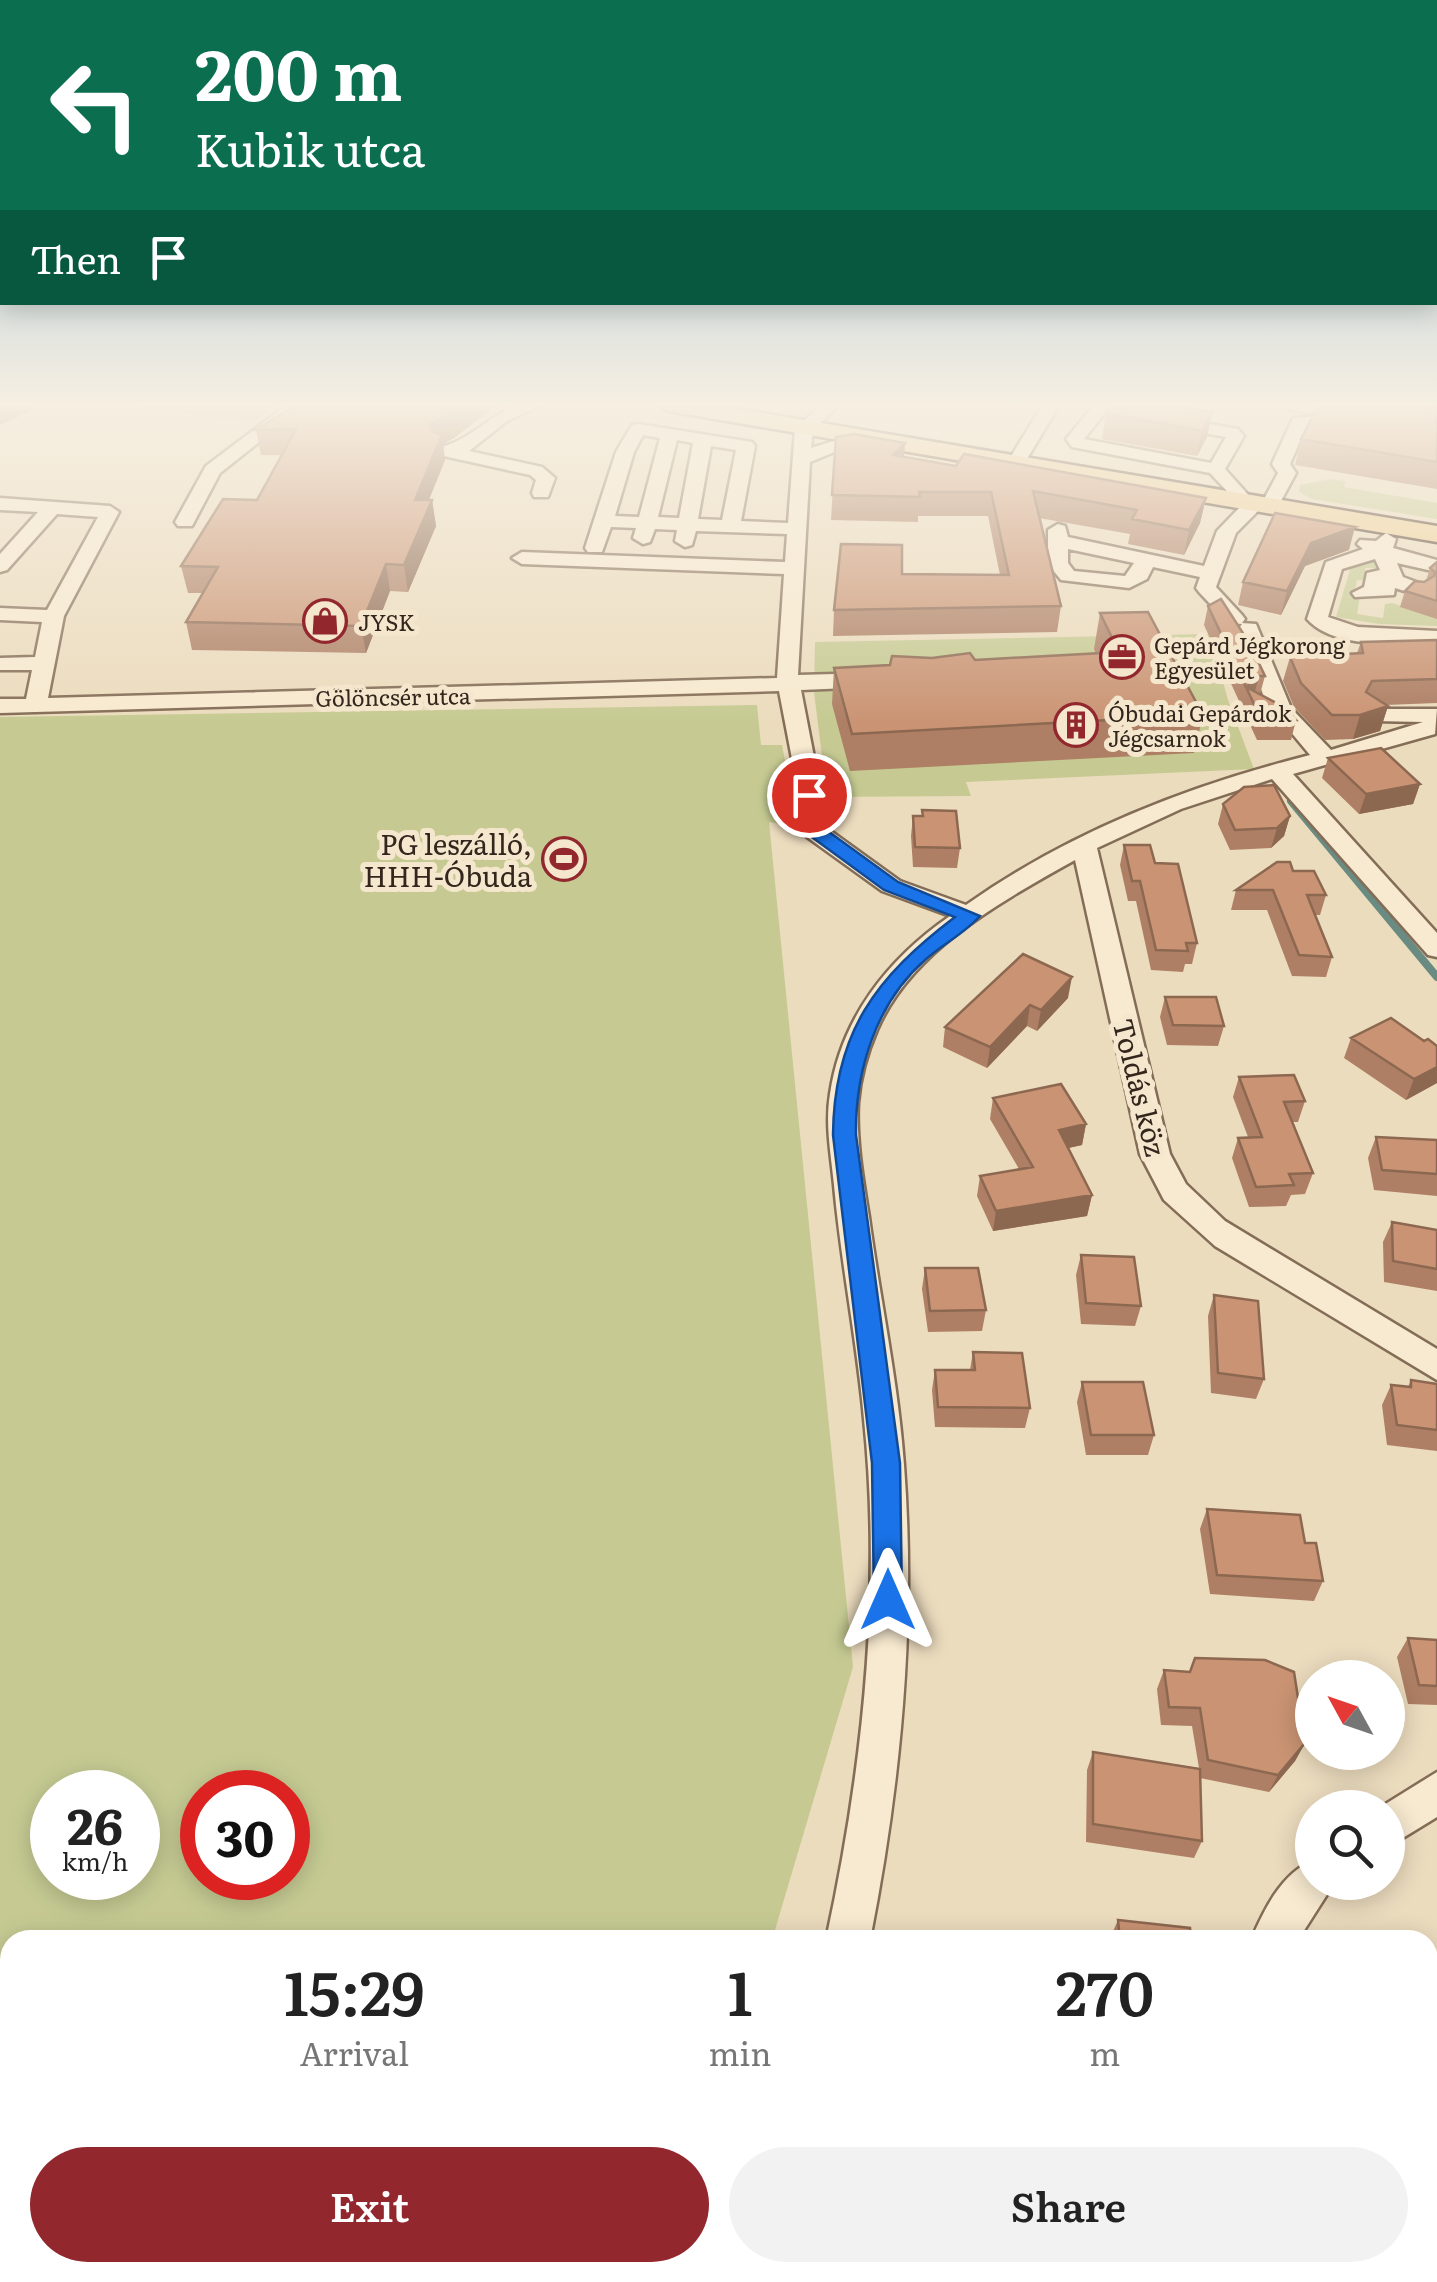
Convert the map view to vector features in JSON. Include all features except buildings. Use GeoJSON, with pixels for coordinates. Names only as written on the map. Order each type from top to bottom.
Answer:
{"type":"FeatureCollection","features":[{"type":"Feature","properties":{"kind":"main road"},"geometry":{"type":"LineString","coordinates":[[1298,510],[1437,534]]}},
{"type":"Feature","properties":{"kind":"street"},"geometry":{"type":"LineString","coordinates":[[0,566],[50,510]]}},
{"type":"Feature","properties":{"kind":"street"},"geometry":{"type":"LineString","coordinates":[[36,705],[54,616],[110,512],[88,510]]}},
{"type":"Feature","properties":{"kind":"street"},"geometry":{"type":"LineString","coordinates":[[185,522],[191,510]]}},
{"type":"Feature","properties":{"kind":"street"},"geometry":{"type":"LineString","coordinates":[[595,548],[609,510]]}},
{"type":"Feature","properties":{"kind":"street"},"geometry":{"type":"LineString","coordinates":[[639,551],[650,510]]}},
{"type":"Feature","properties":{"kind":"street"},"geometry":{"type":"LineString","coordinates":[[683,554],[691,510]]}},
{"type":"Feature","properties":{"kind":"street"},"geometry":{"type":"LineString","coordinates":[[738,510],[746,557]]}},
{"type":"Feature","properties":{"kind":"street"},"geometry":{"type":"LineString","coordinates":[[797,510],[787,684],[816,832],[891,886],[970,916]]}},
{"type":"Feature","properties":{"kind":"street"},"geometry":{"type":"LineString","coordinates":[[1248,510],[1227,531],[1206,588],[1242,624],[1280,708],[1325,758]]}},
{"type":"Feature","properties":{"kind":"street"},"geometry":{"type":"LineString","coordinates":[[606,521],[647,523],[690,515],[796,529]]}},
{"type":"Feature","properties":{"kind":"street"},"geometry":{"type":"LineString","coordinates":[[1323,515],[1408,576]]}},
{"type":"Feature","properties":{"kind":"street"},"geometry":{"type":"LineString","coordinates":[[0,529],[31,531]]}},
{"type":"Feature","properties":{"kind":"street"},"geometry":{"type":"LineString","coordinates":[[1406,529],[1385,541],[1408,576]]}},
{"type":"Feature","properties":{"kind":"street"},"geometry":{"type":"LineString","coordinates":[[1146,559],[1140,575],[1129,582],[1077,579],[1062,572],[1058,536],[1211,573]]}},
{"type":"Feature","properties":{"kind":"street"},"geometry":{"type":"LineString","coordinates":[[1408,576],[1353,557],[1333,566],[1317,618],[1332,628],[1388,636],[1437,637]]}},
{"type":"Feature","properties":{"kind":"street"},"geometry":{"type":"LineString","coordinates":[[522,558],[793,568]]}},
{"type":"Feature","properties":{"kind":"street"},"geometry":{"type":"LineString","coordinates":[[1362,592],[1408,576]]}},
{"type":"Feature","properties":{"kind":"street"},"geometry":{"type":"LineString","coordinates":[[0,614],[54,616]]}},
{"type":"Feature","properties":{"kind":"street"},"geometry":{"type":"LineString","coordinates":[[1359,656],[1396,655],[1388,636]]}},
{"type":"Feature","properties":{"kind":"street"},"geometry":{"type":"LineString","coordinates":[[0,664],[44,662]]}},
{"type":"Feature","properties":{"kind":"street","name":"Gölöncsér utca"},"geometry":{"type":"LineString","coordinates":[[0,706],[897,678]]}},
{"type":"Feature","properties":{"kind":"street"},"geometry":{"type":"LineString","coordinates":[[1256,705],[1280,708]]}},
{"type":"Feature","properties":{"kind":"street"},"geometry":{"type":"LineString","coordinates":[[1366,722],[1392,723],[1405,713],[1437,716]]}},
{"type":"Feature","properties":{"kind":"street"},"geometry":{"type":"LineString","coordinates":[[850,1930],[864,1860],[883,1718],[888,1556],[886,1463],[844,1135],[844,1092],[862,1038],[885,991],[916,956],[970,916],[1084,845],[1172,803],[1277,770],[1392,741],[1437,724]]}},
{"type":"Feature","properties":{"kind":"street"},"geometry":{"type":"LineString","coordinates":[[1277,770],[1437,950]]}},
{"type":"Feature","properties":{"kind":"street","name":"Toldás köz"},"geometry":{"type":"LineString","coordinates":[[1084,845],[1155,1154],[1167,1186],[1196,1218],[1226,1238],[1437,1366]]}},
{"type":"Feature","properties":{"kind":"street"},"geometry":{"type":"LineString","coordinates":[[1405,1814],[1437,1792]]}},
{"type":"Feature","properties":{"kind":"street"},"geometry":{"type":"LineString","coordinates":[[1279,1930],[1295,1900]]}},
{"type":"Feature","properties":{"kind":"green space"},"geometry":{"type":"Polygon","coordinates":[[[1384,510],[1437,510],[1437,519],[1384,510]]]}},
{"type":"Feature","properties":{"kind":"green space"},"geometry":{"type":"Polygon","coordinates":[[[1371,558],[1383,568],[1365,568],[1368,581],[1357,580],[1357,614],[1383,618],[1385,604],[1392,603],[1437,617],[1437,626],[1379,624],[1336,617],[1352,563],[1371,558]]]}},
{"type":"Feature","properties":{"kind":"green space"},"geometry":{"type":"Polygon","coordinates":[[[1210,634],[1228,700],[1254,769],[966,782],[971,796],[827,797],[814,692],[815,642],[1210,634]]]}},
{"type":"Feature","properties":{"kind":"green space"},"geometry":{"type":"Polygon","coordinates":[[[757,705],[761,745],[782,745],[797,821],[787,825],[769,822],[853,1667],[775,1930],[0,1930],[0,717],[757,705]]]}},
{"type":"Feature","properties":{"kind":"waterway"},"geometry":{"type":"LineString","coordinates":[[1291,801],[1437,977]]}},
{"type":"Feature","properties":{"kind":"place","name":"JYSK"},"geometry":{"type":"Point","coordinates":[325,621]}},
{"type":"Feature","properties":{"kind":"place","name":"Gepárd Jégkorong Egyesület"},"geometry":{"type":"Point","coordinates":[1122,657]}},
{"type":"Feature","properties":{"kind":"place","name":"Óbudai Gepárdok Jégcsarnok"},"geometry":{"type":"Point","coordinates":[1076,725]}},
{"type":"Feature","properties":{"kind":"place","name":"PG leszálló, HHH-Óbuda"},"geometry":{"type":"Point","coordinates":[564,859]}},
{"type":"Feature","properties":{"kind":"route"},"geometry":{"type":"LineString","coordinates":[[809,795],[816,832],[864,869],[891,886],[970,916],[916,956],[885,991],[862,1038],[844,1092],[844,1135],[886,1463],[888,1600]]}}]}
